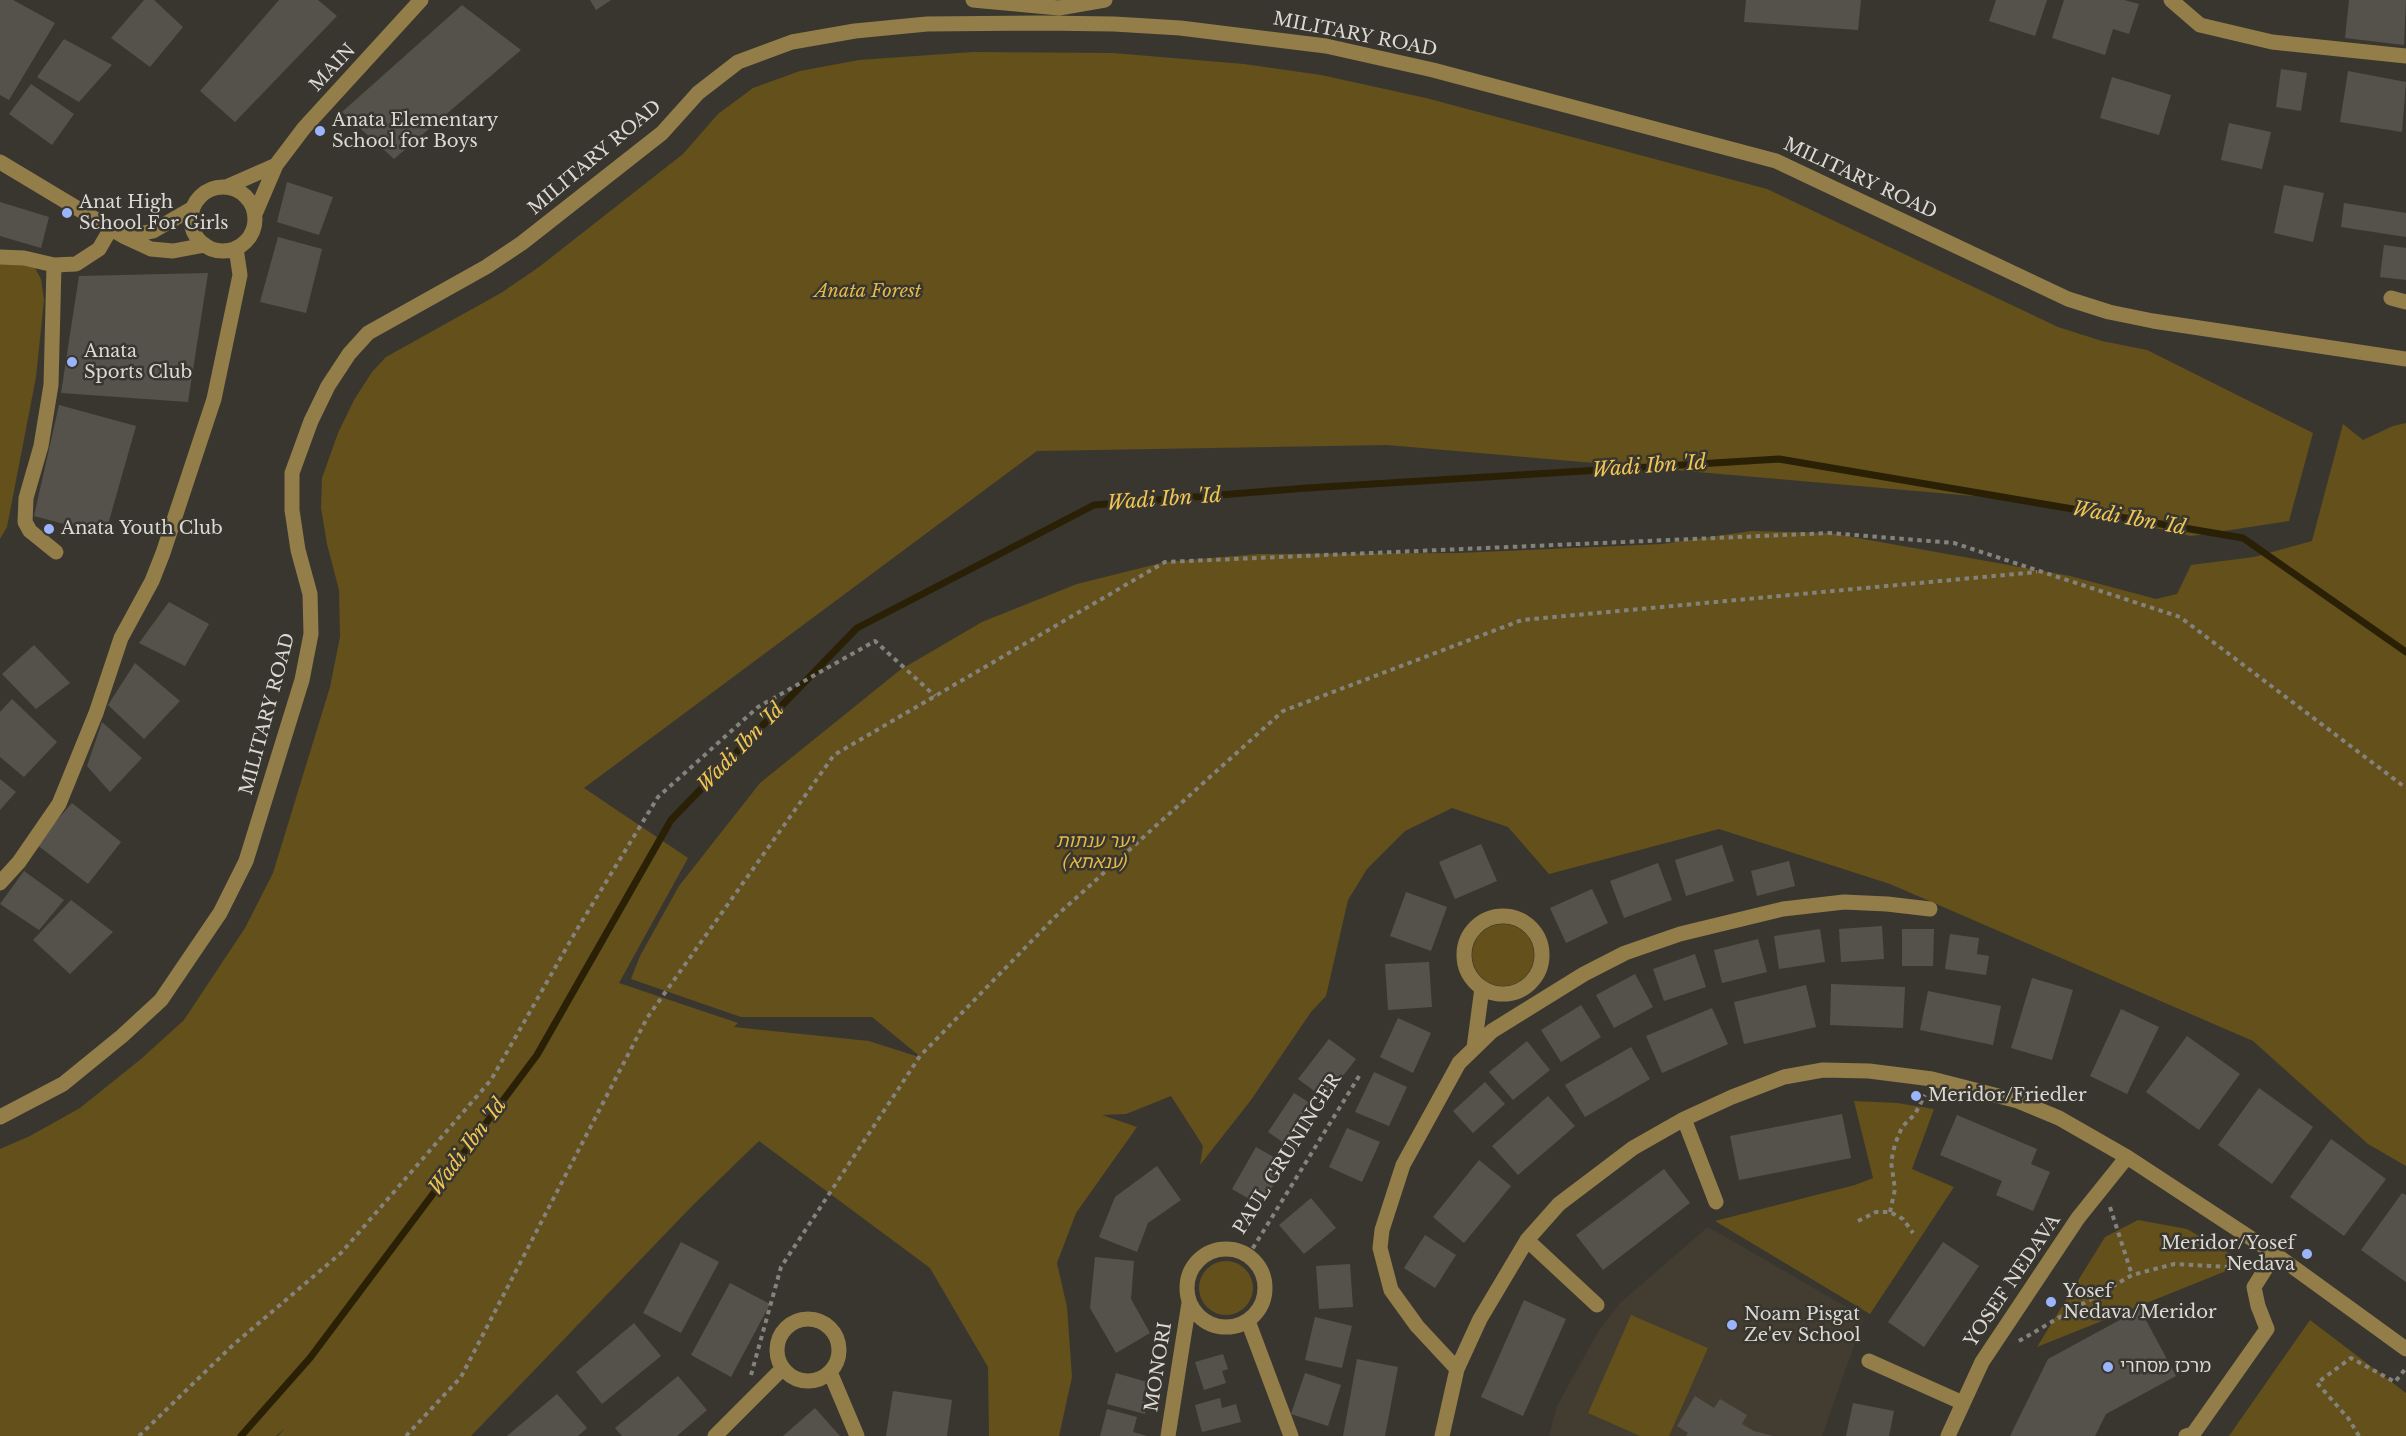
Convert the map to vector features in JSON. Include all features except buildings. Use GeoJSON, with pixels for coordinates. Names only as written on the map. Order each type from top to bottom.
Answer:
{"type":"FeatureCollection","features":[{"type":"Feature","properties":{"kind":"street","name":"MAIN"},"geometry":{"type":"LineString","coordinates":[[255,214],[276,165],[304,128],[421,0]]}},
{"type":"Feature","properties":{"kind":"street"},"geometry":{"type":"LineString","coordinates":[[973,0],[1059,8],[1105,0]]}},
{"type":"Feature","properties":{"kind":"street"},"geometry":{"type":"LineString","coordinates":[[2171,0],[2200,25],[2262,40],[2349,52],[2406,56]]}},
{"type":"Feature","properties":{"kind":"street","name":"MILITARY ROAD"},"geometry":{"type":"LineString","coordinates":[[0,1117],[63,1084],[122,1036],[161,1000],[220,913],[246,861],[302,680],[311,634],[310,594],[298,550],[292,510],[292,473],[311,421],[328,386],[349,354],[368,333],[486,267],[522,243],[662,133],[698,93],[738,62],[792,42],[855,31],[927,24],[1029,23],[1114,24],[1180,28],[1326,46],[1433,70],[1776,161],[2068,299],[2109,312],[2153,321],[2406,359]]}},
{"type":"Feature","properties":{"kind":"street"},"geometry":{"type":"LineString","coordinates":[[0,162],[110,230],[151,249],[173,251],[205,245],[226,251],[236,248],[251,234],[255,214],[245,196],[226,187]]}},
{"type":"Feature","properties":{"kind":"street"},"geometry":{"type":"LineString","coordinates":[[125,237],[153,231],[193,208],[206,191],[226,187],[276,165]]}},
{"type":"Feature","properties":{"kind":"street"},"geometry":{"type":"LineString","coordinates":[[193,208],[192,229],[205,245]]}},
{"type":"Feature","properties":{"kind":"street"},"geometry":{"type":"LineString","coordinates":[[0,257],[24,258],[54,265],[76,264],[87,259],[99,249],[110,230]]}},
{"type":"Feature","properties":{"kind":"street"},"geometry":{"type":"LineString","coordinates":[[0,884],[19,862],[59,804],[96,713],[122,638],[152,581],[163,553],[214,399],[240,275],[236,248]]}},
{"type":"Feature","properties":{"kind":"street"},"geometry":{"type":"LineString","coordinates":[[54,265],[51,385],[41,446],[26,498],[25,522],[30,531],[56,552]]}},
{"type":"Feature","properties":{"kind":"street"},"geometry":{"type":"LineString","coordinates":[[1457,1369],[1417,1326],[1391,1290],[1380,1248],[1382,1230],[1403,1165],[1439,1094],[1459,1063],[1474,1048],[1492,1031],[1584,974],[1625,953],[1680,934],[1783,909],[1844,902],[1930,909]]}},
{"type":"Feature","properties":{"kind":"street"},"geometry":{"type":"LineString","coordinates":[[1502,915],[1523,920],[1533,929],[1540,941],[1543,954],[1541,968],[1531,983],[1520,991],[1506,994],[1482,988],[1465,966],[1464,953],[1467,939],[1474,928],[1489,918],[1502,915]]}},
{"type":"Feature","properties":{"kind":"street"},"geometry":{"type":"LineString","coordinates":[[1474,1048],[1482,988]]}},
{"type":"Feature","properties":{"kind":"street"},"geometry":{"type":"LineString","coordinates":[[1442,1436],[1457,1369],[1480,1319],[1527,1240],[1559,1204],[1586,1181],[1633,1148],[1684,1119],[1732,1096],[1794,1075],[1823,1070],[1869,1071],[1932,1079],[2018,1101],[2060,1118],[2127,1157],[2275,1254],[2406,1349]]}},
{"type":"Feature","properties":{"kind":"street"},"geometry":{"type":"LineString","coordinates":[[1684,1119],[1716,1202]]}},
{"type":"Feature","properties":{"kind":"street","name":"YOSEF NEDAVA"},"geometry":{"type":"LineString","coordinates":[[1948,1436],[1982,1362],[2013,1313],[2078,1218],[2127,1157]]}},
{"type":"Feature","properties":{"kind":"street"},"geometry":{"type":"LineString","coordinates":[[1527,1240],[1597,1305]]}},
{"type":"Feature","properties":{"kind":"street","name":"PAUL GRUNINGER"},"geometry":{"type":"LineString","coordinates":[[1189,1303],[1186,1290],[1188,1276],[1201,1256],[1214,1250],[1228,1248],[1248,1256],[1262,1271],[1265,1284],[1264,1299],[1258,1311],[1248,1321]]}},
{"type":"Feature","properties":{"kind":"street"},"geometry":{"type":"LineString","coordinates":[[2186,1436],[2193,1434],[2267,1329],[2254,1287],[2275,1254]]}},
{"type":"Feature","properties":{"kind":"street"},"geometry":{"type":"LineString","coordinates":[[1189,1303],[1196,1315],[1207,1323],[1221,1328],[1248,1321],[1291,1436]]}},
{"type":"Feature","properties":{"kind":"street","name":"MONORI"},"geometry":{"type":"LineString","coordinates":[[1168,1436],[1189,1303]]}},
{"type":"Feature","properties":{"kind":"street"},"geometry":{"type":"LineString","coordinates":[[807,1319],[828,1326],[838,1341],[839,1352],[831,1372],[820,1379],[809,1382],[798,1380],[782,1369],[776,1348],[779,1337],[794,1322],[807,1319]]}},
{"type":"Feature","properties":{"kind":"street"},"geometry":{"type":"LineString","coordinates":[[1869,1361],[1963,1403]]}},
{"type":"Feature","properties":{"kind":"street"},"geometry":{"type":"LineString","coordinates":[[715,1436],[782,1369]]}},
{"type":"Feature","properties":{"kind":"street"},"geometry":{"type":"LineString","coordinates":[[831,1372],[857,1436]]}},
{"type":"Feature","properties":{"kind":"path"},"geometry":{"type":"LineString","coordinates":[[406,1436],[461,1377],[647,1018],[834,755],[1165,562],[1830,533],[1954,543],[2180,617],[2406,788]]}},
{"type":"Feature","properties":{"kind":"path"},"geometry":{"type":"LineString","coordinates":[[750,1377],[781,1267],[920,1056],[1055,917],[1283,711],[1522,620],[2040,572]]}},
{"type":"Feature","properties":{"kind":"path"},"geometry":{"type":"LineString","coordinates":[[139,1436],[233,1345],[341,1252],[491,1080],[576,931],[658,797],[758,707],[875,641],[935,696]]}},
{"type":"Feature","properties":{"kind":"path","name":"PAUL GRUNINGER"},"geometry":{"type":"LineString","coordinates":[[1248,1256],[1360,1073]]}},
{"type":"Feature","properties":{"kind":"path"},"geometry":{"type":"LineString","coordinates":[[1890,1212],[1895,1189],[1891,1162],[1896,1144],[1902,1127],[1915,1114],[1932,1079]]}},
{"type":"Feature","properties":{"kind":"path"},"geometry":{"type":"LineString","coordinates":[[2104,1186],[2132,1275]]}},
{"type":"Feature","properties":{"kind":"path"},"geometry":{"type":"LineString","coordinates":[[1858,1221],[1876,1212],[1890,1212],[1903,1219],[1913,1233]]}},
{"type":"Feature","properties":{"kind":"path"},"geometry":{"type":"LineString","coordinates":[[2012,1345],[2132,1275],[2174,1264],[2220,1264],[2265,1270]]}},
{"type":"Feature","properties":{"kind":"path"},"geometry":{"type":"LineString","coordinates":[[2359,1436],[2348,1418],[2317,1383],[2351,1358],[2395,1382],[2406,1368]]}},
{"type":"Feature","properties":{"kind":"shaded area","name":"Noam Pisgat Ze'ev School"},"geometry":{"type":"Polygon","coordinates":[[[1708,1227],[1864,1317],[1822,1436],[1549,1436],[1557,1406],[1598,1332],[1620,1303],[1708,1227]]]}},
{"type":"Feature","properties":{"kind":"green space"},"geometry":{"type":"Polygon","coordinates":[[[973,52],[1113,53],[1244,64],[1321,75],[1426,98],[1767,189],[2058,327],[2102,341],[2147,350],[2313,433],[2289,521],[2191,536],[2031,501],[1387,445],[1037,451],[584,788],[688,858],[619,983],[738,1023],[734,1027],[869,1041],[922,1058],[872,1017],[741,1017],[631,979],[640,956],[679,886],[760,783],[900,670],[982,622],[1077,584],[1165,562],[1258,554],[1459,553],[1662,544],[1751,531],[1830,533],[2070,576],[2156,599],[2177,594],[2191,565],[2254,557],[2312,541],[2343,424],[2363,440],[2393,426],[2406,423],[2406,1166],[2368,1144],[2253,1041],[1890,884],[1719,829],[1549,874],[1508,827],[1452,808],[1405,831],[1367,869],[1348,900],[1326,996],[1311,1012],[1251,1100],[1200,1165],[1203,1146],[1171,1096],[1126,1114],[1102,1115],[1137,1127],[1076,1213],[1057,1263],[1067,1307],[1072,1377],[1059,1436],[989,1436],[988,1367],[930,1268],[759,1141],[693,1205],[471,1436],[278,1436],[285,1428],[276,1436],[0,1436],[0,1149],[30,1136],[80,1108],[141,1059],[184,1020],[245,928],[273,873],[330,687],[340,637],[339,590],[327,544],[321,508],[322,478],[338,433],[354,400],[372,372],[386,357],[501,293],[539,267],[683,154],[718,114],[753,88],[800,71],[859,60],[973,52]]]}},
{"type":"Feature","properties":{"kind":"green space"},"geometry":{"type":"Polygon","coordinates":[[[0,263],[18,263],[35,268],[41,279],[44,300],[36,377],[7,527],[0,539],[0,263]]]}},
{"type":"Feature","properties":{"kind":"green space"},"geometry":{"type":"Polygon","coordinates":[[[1503,924],[1525,933],[1534,955],[1525,977],[1503,986],[1481,977],[1472,955],[1481,933],[1503,924]]]}},
{"type":"Feature","properties":{"kind":"green space"},"geometry":{"type":"Polygon","coordinates":[[[1854,1101],[1897,1103],[1934,1109],[1912,1169],[1954,1187],[1870,1314],[1715,1221],[1855,1185],[1873,1178],[1854,1101]]]}},
{"type":"Feature","properties":{"kind":"green space"},"geometry":{"type":"Polygon","coordinates":[[[2138,1220],[2187,1229],[2246,1263],[2037,1347],[2105,1237],[2138,1220]]]}},
{"type":"Feature","properties":{"kind":"green space"},"geometry":{"type":"Polygon","coordinates":[[[1226,1261],[1236,1263],[1245,1269],[1251,1278],[1253,1288],[1251,1298],[1245,1307],[1236,1313],[1226,1315],[1216,1313],[1207,1307],[1201,1298],[1199,1288],[1201,1278],[1207,1269],[1216,1263],[1226,1261]]]}},
{"type":"Feature","properties":{"kind":"green space"},"geometry":{"type":"Polygon","coordinates":[[[1631,1315],[1708,1348],[1669,1436],[1640,1436],[1588,1413],[1631,1315]]]}},
{"type":"Feature","properties":{"kind":"green space"},"geometry":{"type":"Polygon","coordinates":[[[2310,1320],[2406,1393],[2406,1436],[2229,1436],[2310,1320]]]}},
{"type":"Feature","properties":{"kind":"waterway","name":"Wadi Ibn 'Id"},"geometry":{"type":"LineString","coordinates":[[241,1436],[310,1358],[537,1055],[671,820],[857,628],[1094,505],[1307,488],[1779,459],[2243,538],[2406,652]]}},
{"type":"Feature","properties":{"kind":"place","name":"Anata Elementary School for Boys"},"geometry":{"type":"Point","coordinates":[320,131]}},
{"type":"Feature","properties":{"kind":"place","name":"Anat High School For Girls"},"geometry":{"type":"Point","coordinates":[67,213]}},
{"type":"Feature","properties":{"kind":"place","name":"Anata Sports Club"},"geometry":{"type":"Point","coordinates":[72,362]}},
{"type":"Feature","properties":{"kind":"place","name":"Anata Youth Club"},"geometry":{"type":"Point","coordinates":[49,529]}},
{"type":"Feature","properties":{"kind":"place","name":"Meridor/Friedler"},"geometry":{"type":"Point","coordinates":[1916,1096]}},
{"type":"Feature","properties":{"kind":"place","name":"Meridor/Yosef Nedava"},"geometry":{"type":"Point","coordinates":[2307,1254]}},
{"type":"Feature","properties":{"kind":"place","name":"Yosef Nedava/Meridor"},"geometry":{"type":"Point","coordinates":[2051,1302]}},
{"type":"Feature","properties":{"kind":"place","name":"Noam Pisgat Ze'ev School"},"geometry":{"type":"Point","coordinates":[1732,1325]}},
{"type":"Feature","properties":{"kind":"place","name":"מרכז מסחרי"},"geometry":{"type":"Point","coordinates":[2108,1367]}},
{"type":"Feature","properties":{"kind":"park label","name":"Anata Forest"},"geometry":{"type":"Point","coordinates":[868,292]}},
{"type":"Feature","properties":{"kind":"park label","name":"יער ענתות (ענאתא)"},"geometry":{"type":"Point","coordinates":[1095,852]}}]}
